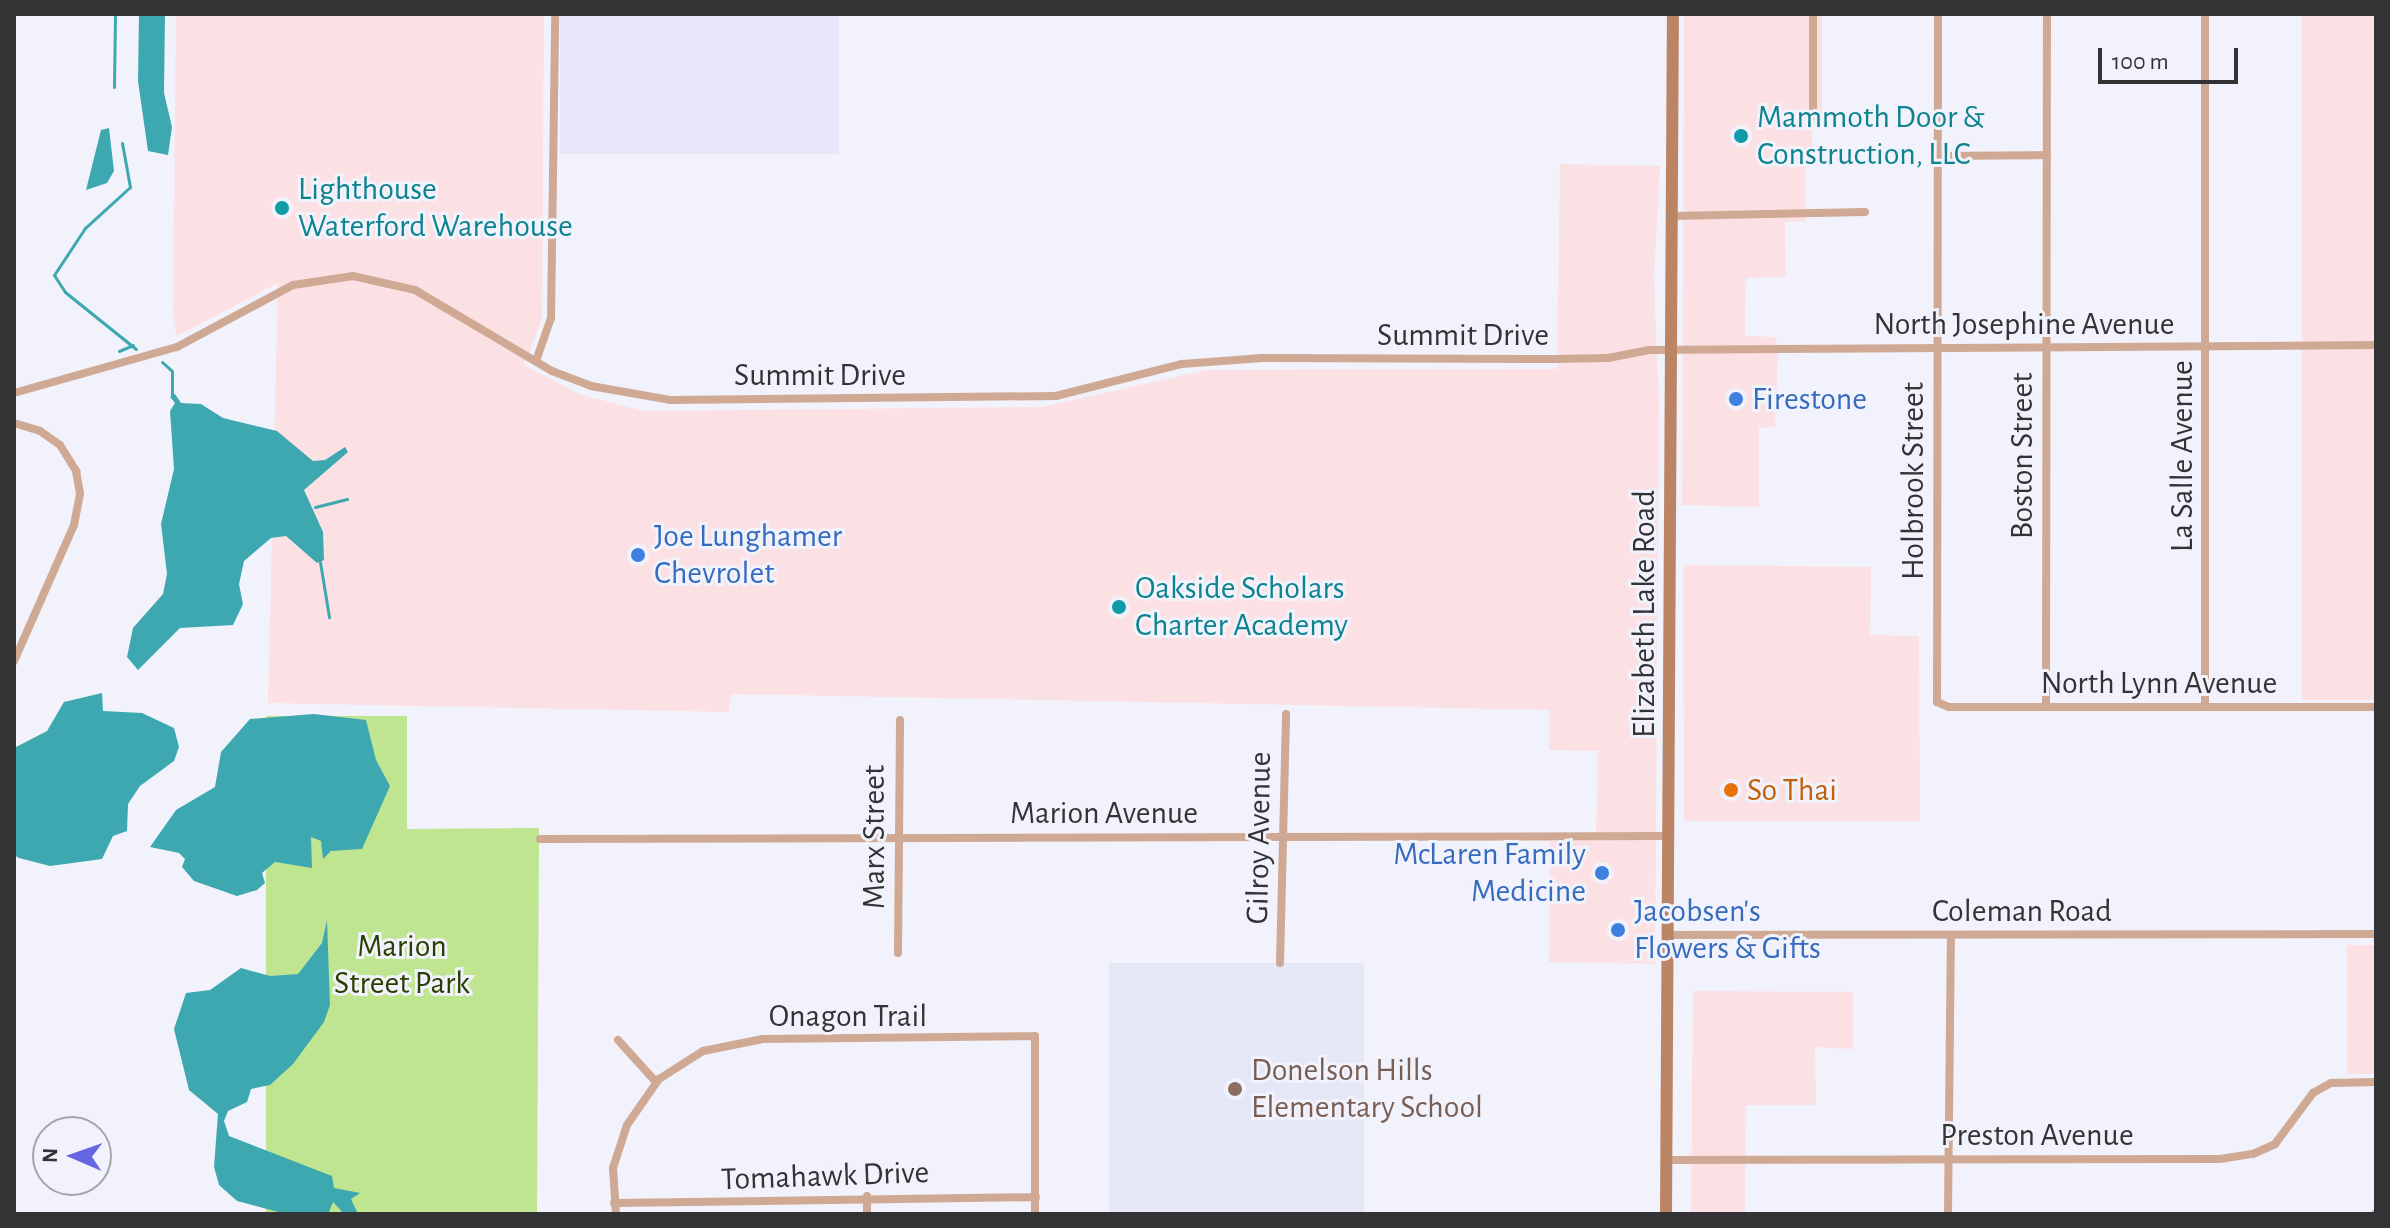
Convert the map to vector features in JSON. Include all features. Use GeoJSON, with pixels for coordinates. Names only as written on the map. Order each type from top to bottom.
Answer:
{"type":"FeatureCollection","features":[{"type":"Feature","properties":{"kind":"main road","name":"Elizabeth Lake Road"},"geometry":{"type":"LineString","coordinates":[[1666,1214],[1673,14]]}},
{"type":"Feature","properties":{"kind":"street"},"geometry":{"type":"LineString","coordinates":[[536,361],[551,318],[555,14]]}},
{"type":"Feature","properties":{"kind":"street"},"geometry":{"type":"LineString","coordinates":[[1813,14],[1813,116]]}},
{"type":"Feature","properties":{"kind":"street","name":"Holbrook Street"},"geometry":{"type":"LineString","coordinates":[[1938,14],[1935,685],[1943,706]]}},
{"type":"Feature","properties":{"kind":"street","name":"Boston Street"},"geometry":{"type":"LineString","coordinates":[[2046,706],[2047,14]]}},
{"type":"Feature","properties":{"kind":"street","name":"La Salle Avenue"},"geometry":{"type":"LineString","coordinates":[[2205,14],[2205,707]]}},
{"type":"Feature","properties":{"kind":"street"},"geometry":{"type":"LineString","coordinates":[[1935,156],[2047,155]]}},
{"type":"Feature","properties":{"kind":"street"},"geometry":{"type":"LineString","coordinates":[[1672,216],[1865,212]]}},
{"type":"Feature","properties":{"kind":"street","name":"Summit Drive"},"geometry":{"type":"LineString","coordinates":[[14,393],[177,347],[293,285],[353,276],[415,290],[536,361],[591,386],[670,400],[1007,399],[1056,396],[1211,360],[1608,358],[1671,351]]}},
{"type":"Feature","properties":{"kind":"street","name":"North Josephine Avenue"},"geometry":{"type":"LineString","coordinates":[[1671,351],[2376,345]]}},
{"type":"Feature","properties":{"kind":"street"},"geometry":{"type":"LineString","coordinates":[[14,423],[40,431],[60,445],[76,471],[80,494],[76,520],[18,641],[14,661]]}},
{"type":"Feature","properties":{"kind":"street","name":"North Lynn Avenue"},"geometry":{"type":"LineString","coordinates":[[1943,706],[2376,707]]}},
{"type":"Feature","properties":{"kind":"street","name":"Gilroy Avenue"},"geometry":{"type":"LineString","coordinates":[[1280,963],[1286,714]]}},
{"type":"Feature","properties":{"kind":"street","name":"Marx Street"},"geometry":{"type":"LineString","coordinates":[[898,953],[900,720]]}},
{"type":"Feature","properties":{"kind":"street","name":"Marion Avenue"},"geometry":{"type":"LineString","coordinates":[[540,839],[1668,836]]}},
{"type":"Feature","properties":{"kind":"street","name":"Coleman Road"},"geometry":{"type":"LineString","coordinates":[[1668,935],[2376,934]]}},
{"type":"Feature","properties":{"kind":"street"},"geometry":{"type":"LineString","coordinates":[[1948,1214],[1951,935]]}},
{"type":"Feature","properties":{"kind":"street","name":"Onagon Trail"},"geometry":{"type":"LineString","coordinates":[[616,1214],[613,1168],[619,1143],[656,1082],[681,1062],[724,1043],[1035,1036],[1036,1197]]}},
{"type":"Feature","properties":{"kind":"street"},"geometry":{"type":"LineString","coordinates":[[618,1040],[656,1082]]}},
{"type":"Feature","properties":{"kind":"street","name":"Preston Avenue"},"geometry":{"type":"LineString","coordinates":[[1666,1160],[2220,1159],[2253,1154],[2291,1128],[2313,1093],[2331,1083],[2376,1082]]}},
{"type":"Feature","properties":{"kind":"street"},"geometry":{"type":"LineString","coordinates":[[867,1196],[867,1214]]}},
{"type":"Feature","properties":{"kind":"street","name":"Tomahawk Drive"},"geometry":{"type":"LineString","coordinates":[[614,1203],[815,1202],[867,1196],[1036,1197]]}},
{"type":"Feature","properties":{"kind":"street"},"geometry":{"type":"LineString","coordinates":[[1035,1214],[1036,1197]]}},
{"type":"Feature","properties":{"kind":"shaded area"},"geometry":{"type":"Polygon","coordinates":[[[176,14],[544,14],[542,319],[524,365],[579,394],[643,411],[1041,407],[1207,370],[1557,369],[1560,164],[1660,166],[1654,278],[1659,406],[1655,964],[1549,962],[1550,841],[1596,840],[1598,751],[1549,750],[1550,710],[731,694],[729,712],[268,703],[278,283],[177,336],[173,317],[176,14]]]}},
{"type":"Feature","properties":{"kind":"shaded area"},"geometry":{"type":"Polygon","coordinates":[[[560,14],[839,14],[839,154],[560,154],[560,14]]]}},
{"type":"Feature","properties":{"kind":"shaded area"},"geometry":{"type":"Polygon","coordinates":[[[1684,14],[1822,14],[1822,128],[1812,129],[1812,150],[1806,150],[1805,221],[1785,222],[1786,277],[1746,278],[1745,336],[1776,337],[1778,360],[1775,427],[1759,428],[1759,507],[1682,505],[1684,14]]]}},
{"type":"Feature","properties":{"kind":"shaded area"},"geometry":{"type":"Polygon","coordinates":[[[2302,14],[2376,14],[2376,700],[2302,700],[2302,14]]]}},
{"type":"Feature","properties":{"kind":"shaded area"},"geometry":{"type":"Polygon","coordinates":[[[1683,565],[1871,567],[1870,635],[1919,636],[1920,821],[1684,821],[1683,565]]]}},
{"type":"Feature","properties":{"kind":"shaded area"},"geometry":{"type":"Polygon","coordinates":[[[2347,945],[2376,945],[2376,1074],[2347,1074],[2347,945]]]}},
{"type":"Feature","properties":{"kind":"shaded area","name":"Donelson Hills Elementary School"},"geometry":{"type":"Polygon","coordinates":[[[1109,963],[1364,963],[1364,1214],[1109,1214],[1109,963]]]}},
{"type":"Feature","properties":{"kind":"shaded area"},"geometry":{"type":"Polygon","coordinates":[[[1693,991],[1853,992],[1853,1049],[1815,1047],[1816,1105],[1746,1105],[1745,1214],[1691,1214],[1693,991]]]}},
{"type":"Feature","properties":{"kind":"green space","name":"Marion Street Park"},"geometry":{"type":"Polygon","coordinates":[[[266,716],[407,716],[407,829],[539,828],[537,1214],[266,1214],[266,716]]]}},
{"type":"Feature","properties":{"kind":"water"},"geometry":{"type":"Polygon","coordinates":[[[139,14],[165,14],[164,93],[172,127],[168,155],[148,151],[138,81],[139,14]]]}},
{"type":"Feature","properties":{"kind":"water"},"geometry":{"type":"Polygon","coordinates":[[[109,128],[114,171],[107,183],[86,190],[101,130],[109,128]]]}},
{"type":"Feature","properties":{"kind":"water"},"geometry":{"type":"Polygon","coordinates":[[[175,394],[181,403],[201,404],[223,418],[277,431],[313,461],[325,460],[345,447],[348,452],[304,490],[323,532],[324,560],[317,563],[286,536],[271,538],[244,561],[239,584],[243,604],[233,625],[180,628],[138,670],[127,657],[133,628],[163,594],[167,574],[161,524],[174,469],[170,411],[175,403],[170,397],[175,394]]]}},
{"type":"Feature","properties":{"kind":"water"},"geometry":{"type":"Polygon","coordinates":[[[102,693],[103,711],[142,713],[174,728],[179,747],[174,761],[140,786],[128,804],[127,831],[113,836],[102,859],[50,866],[19,858],[14,855],[14,748],[47,731],[64,702],[102,693]]]}},
{"type":"Feature","properties":{"kind":"water"},"geometry":{"type":"Polygon","coordinates":[[[314,714],[366,720],[376,760],[390,786],[362,849],[331,851],[323,859],[321,841],[311,837],[312,868],[275,862],[262,873],[265,883],[257,890],[237,896],[194,881],[182,867],[185,859],[179,853],[150,847],[176,810],[215,787],[221,752],[250,719],[314,714]]]}},
{"type":"Feature","properties":{"kind":"water"},"geometry":{"type":"Polygon","coordinates":[[[327,920],[330,1005],[324,1022],[293,1064],[270,1085],[251,1089],[247,1102],[228,1111],[224,1121],[229,1136],[332,1176],[334,1188],[360,1193],[351,1199],[358,1214],[344,1214],[333,1202],[328,1214],[286,1214],[237,1201],[219,1185],[214,1167],[218,1114],[189,1090],[174,1029],[186,993],[210,990],[241,968],[270,976],[298,974],[322,943],[327,920]]]}},
{"type":"Feature","properties":{"kind":"waterway"},"geometry":{"type":"LineString","coordinates":[[114,87],[115,14]]}},
{"type":"Feature","properties":{"kind":"waterway"},"geometry":{"type":"LineString","coordinates":[[122,143],[130,187],[85,228],[54,275],[65,292],[136,349]]}},
{"type":"Feature","properties":{"kind":"waterway"},"geometry":{"type":"LineString","coordinates":[[119,351],[133,345]]}},
{"type":"Feature","properties":{"kind":"waterway"},"geometry":{"type":"LineString","coordinates":[[162,362],[172,371],[172,395]]}},
{"type":"Feature","properties":{"kind":"waterway"},"geometry":{"type":"LineString","coordinates":[[315,507],[347,499]]}},
{"type":"Feature","properties":{"kind":"waterway"},"geometry":{"type":"LineString","coordinates":[[320,562],[329,617]]}},
{"type":"Feature","properties":{"kind":"place","name":"Mammoth Door & Construction, LLC"},"geometry":{"type":"Point","coordinates":[1741,136]}},
{"type":"Feature","properties":{"kind":"place","name":"Lighthouse Waterford Warehouse"},"geometry":{"type":"Point","coordinates":[282,208]}},
{"type":"Feature","properties":{"kind":"place","name":"Firestone"},"geometry":{"type":"Point","coordinates":[1736,399]}},
{"type":"Feature","properties":{"kind":"place","name":"Joe Lunghamer Chevrolet"},"geometry":{"type":"Point","coordinates":[638,555]}},
{"type":"Feature","properties":{"kind":"place","name":"Oakside Scholars Charter Academy"},"geometry":{"type":"Point","coordinates":[1119,607]}},
{"type":"Feature","properties":{"kind":"place","name":"So Thai"},"geometry":{"type":"Point","coordinates":[1731,790]}},
{"type":"Feature","properties":{"kind":"place","name":"McLaren Family Medicine"},"geometry":{"type":"Point","coordinates":[1602,873]}},
{"type":"Feature","properties":{"kind":"place","name":"Jacobsen's Flowers & Gifts"},"geometry":{"type":"Point","coordinates":[1618,930]}},
{"type":"Feature","properties":{"kind":"place","name":"Donelson Hills Elementary School"},"geometry":{"type":"Point","coordinates":[1235,1089]}}]}
